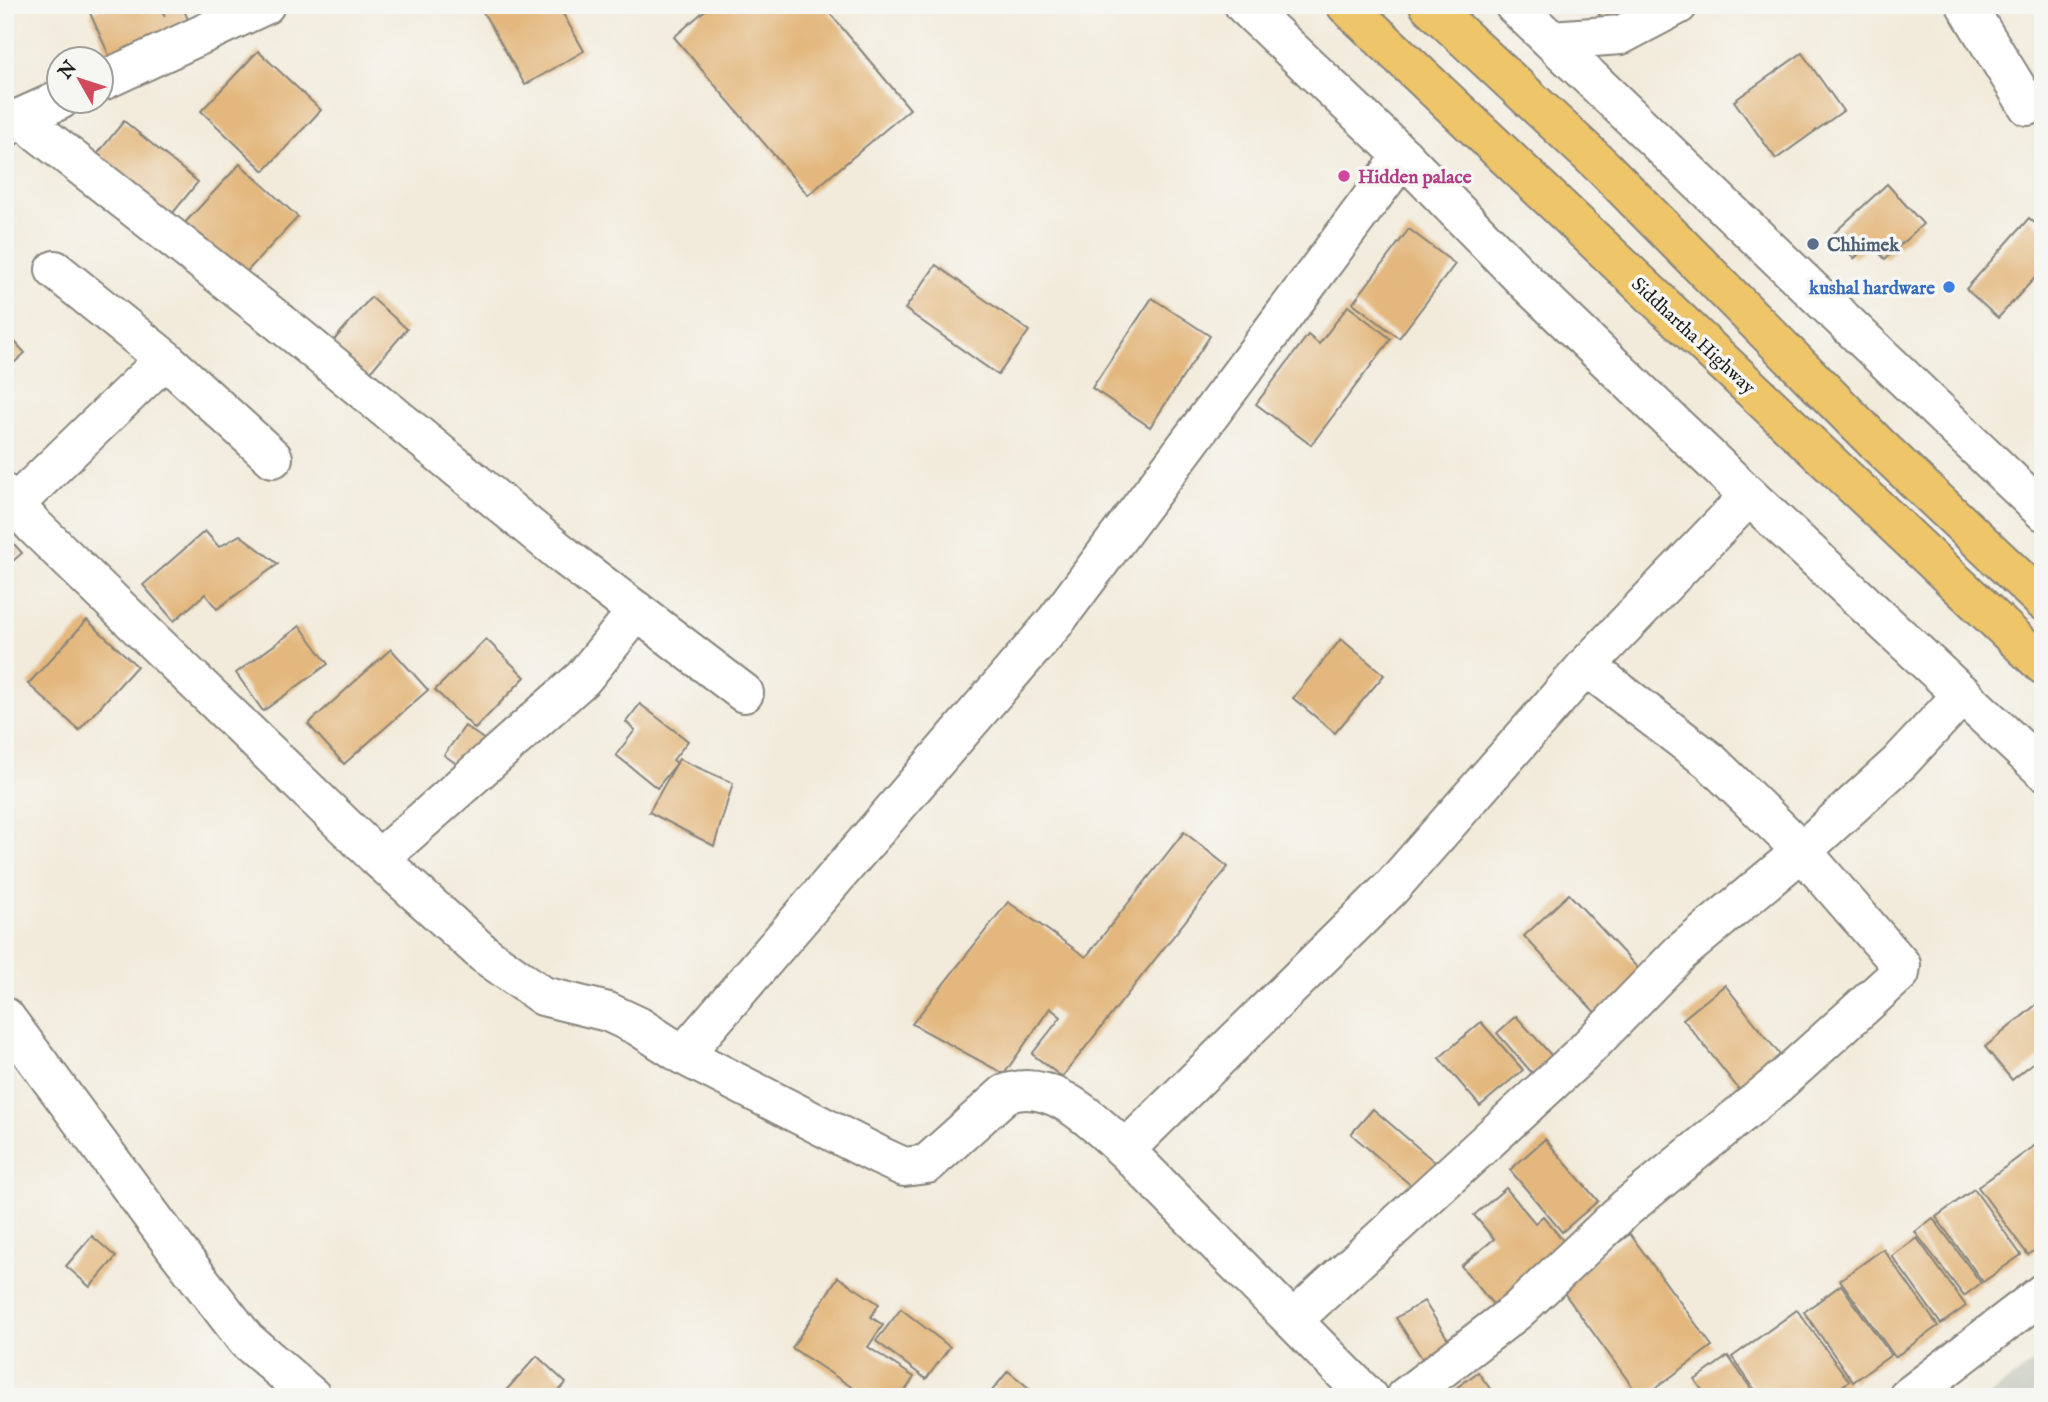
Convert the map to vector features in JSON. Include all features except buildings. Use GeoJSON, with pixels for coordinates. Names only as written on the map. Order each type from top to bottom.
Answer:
{"type":"FeatureCollection","features":[{"type":"Feature","properties":{"kind":"highway","name":"Siddhartha Highway"},"geometry":{"type":"LineString","coordinates":[[1346,5],[2043,665]]}},
{"type":"Feature","properties":{"kind":"highway"},"geometry":{"type":"LineString","coordinates":[[1429,5],[1604,168],[1879,446],[2043,601]]}},
{"type":"Feature","properties":{"kind":"street"},"geometry":{"type":"LineString","coordinates":[[116,71],[200,18],[265,5]]}},
{"type":"Feature","properties":{"kind":"street"},"geometry":{"type":"LineString","coordinates":[[1244,5],[1403,156],[1529,285],[1749,496],[2043,770]]}},
{"type":"Feature","properties":{"kind":"street"},"geometry":{"type":"LineString","coordinates":[[1514,5],[2043,511]]}},
{"type":"Feature","properties":{"kind":"street"},"geometry":{"type":"LineString","coordinates":[[1551,40],[1621,35],[1678,5]]}},
{"type":"Feature","properties":{"kind":"street"},"geometry":{"type":"LineString","coordinates":[[1966,5],[2028,106],[2043,99]]}},
{"type":"Feature","properties":{"kind":"street"},"geometry":{"type":"LineString","coordinates":[[46,107],[13,123],[296,335],[567,558],[744,692]]}},
{"type":"Feature","properties":{"kind":"street"},"geometry":{"type":"LineString","coordinates":[[682,1055],[1055,622],[1403,156]]}},
{"type":"Feature","properties":{"kind":"street"},"geometry":{"type":"LineString","coordinates":[[55,270],[165,359],[273,458]]}},
{"type":"Feature","properties":{"kind":"street"},"geometry":{"type":"LineString","coordinates":[[165,359],[10,499],[35,527],[379,859],[484,954],[544,996],[608,1012],[638,1026],[682,1055],[904,1167],[927,1164],[947,1149],[982,1112],[1005,1094],[1017,1089],[1059,1098],[1085,1113],[1125,1150],[1368,1397]]}},
{"type":"Feature","properties":{"kind":"street"},"geometry":{"type":"LineString","coordinates":[[1125,1150],[1391,888],[1586,666],[1749,496]]}},
{"type":"Feature","properties":{"kind":"street"},"geometry":{"type":"LineString","coordinates":[[379,859],[583,678],[637,611]]}},
{"type":"Feature","properties":{"kind":"street"},"geometry":{"type":"LineString","coordinates":[[1405,1397],[1517,1311],[1626,1208],[1773,1087],[1900,973],[1901,965],[1802,851],[1710,761],[1586,666]]}},
{"type":"Feature","properties":{"kind":"street"},"geometry":{"type":"LineString","coordinates":[[1294,1319],[1582,1054],[1681,953],[1802,851],[1899,763],[1963,694]]}},
{"type":"Feature","properties":{"kind":"street"},"geometry":{"type":"LineString","coordinates":[[5,1017],[246,1340],[313,1397]]}},
{"type":"Feature","properties":{"kind":"street"},"geometry":{"type":"LineString","coordinates":[[1908,1397],[2043,1293]]}},
{"type":"Feature","properties":{"kind":"shaded area"},"geometry":{"type":"Polygon","coordinates":[[[2043,1354],[2043,1397],[1988,1397],[2043,1354]]]}},
{"type":"Feature","properties":{"kind":"place","name":"Hidden palace"},"geometry":{"type":"Point","coordinates":[1344,176]}},
{"type":"Feature","properties":{"kind":"place","name":"Chhimek"},"geometry":{"type":"Point","coordinates":[1813,244]}},
{"type":"Feature","properties":{"kind":"place","name":"kushal hardware"},"geometry":{"type":"Point","coordinates":[1949,287]}}]}
